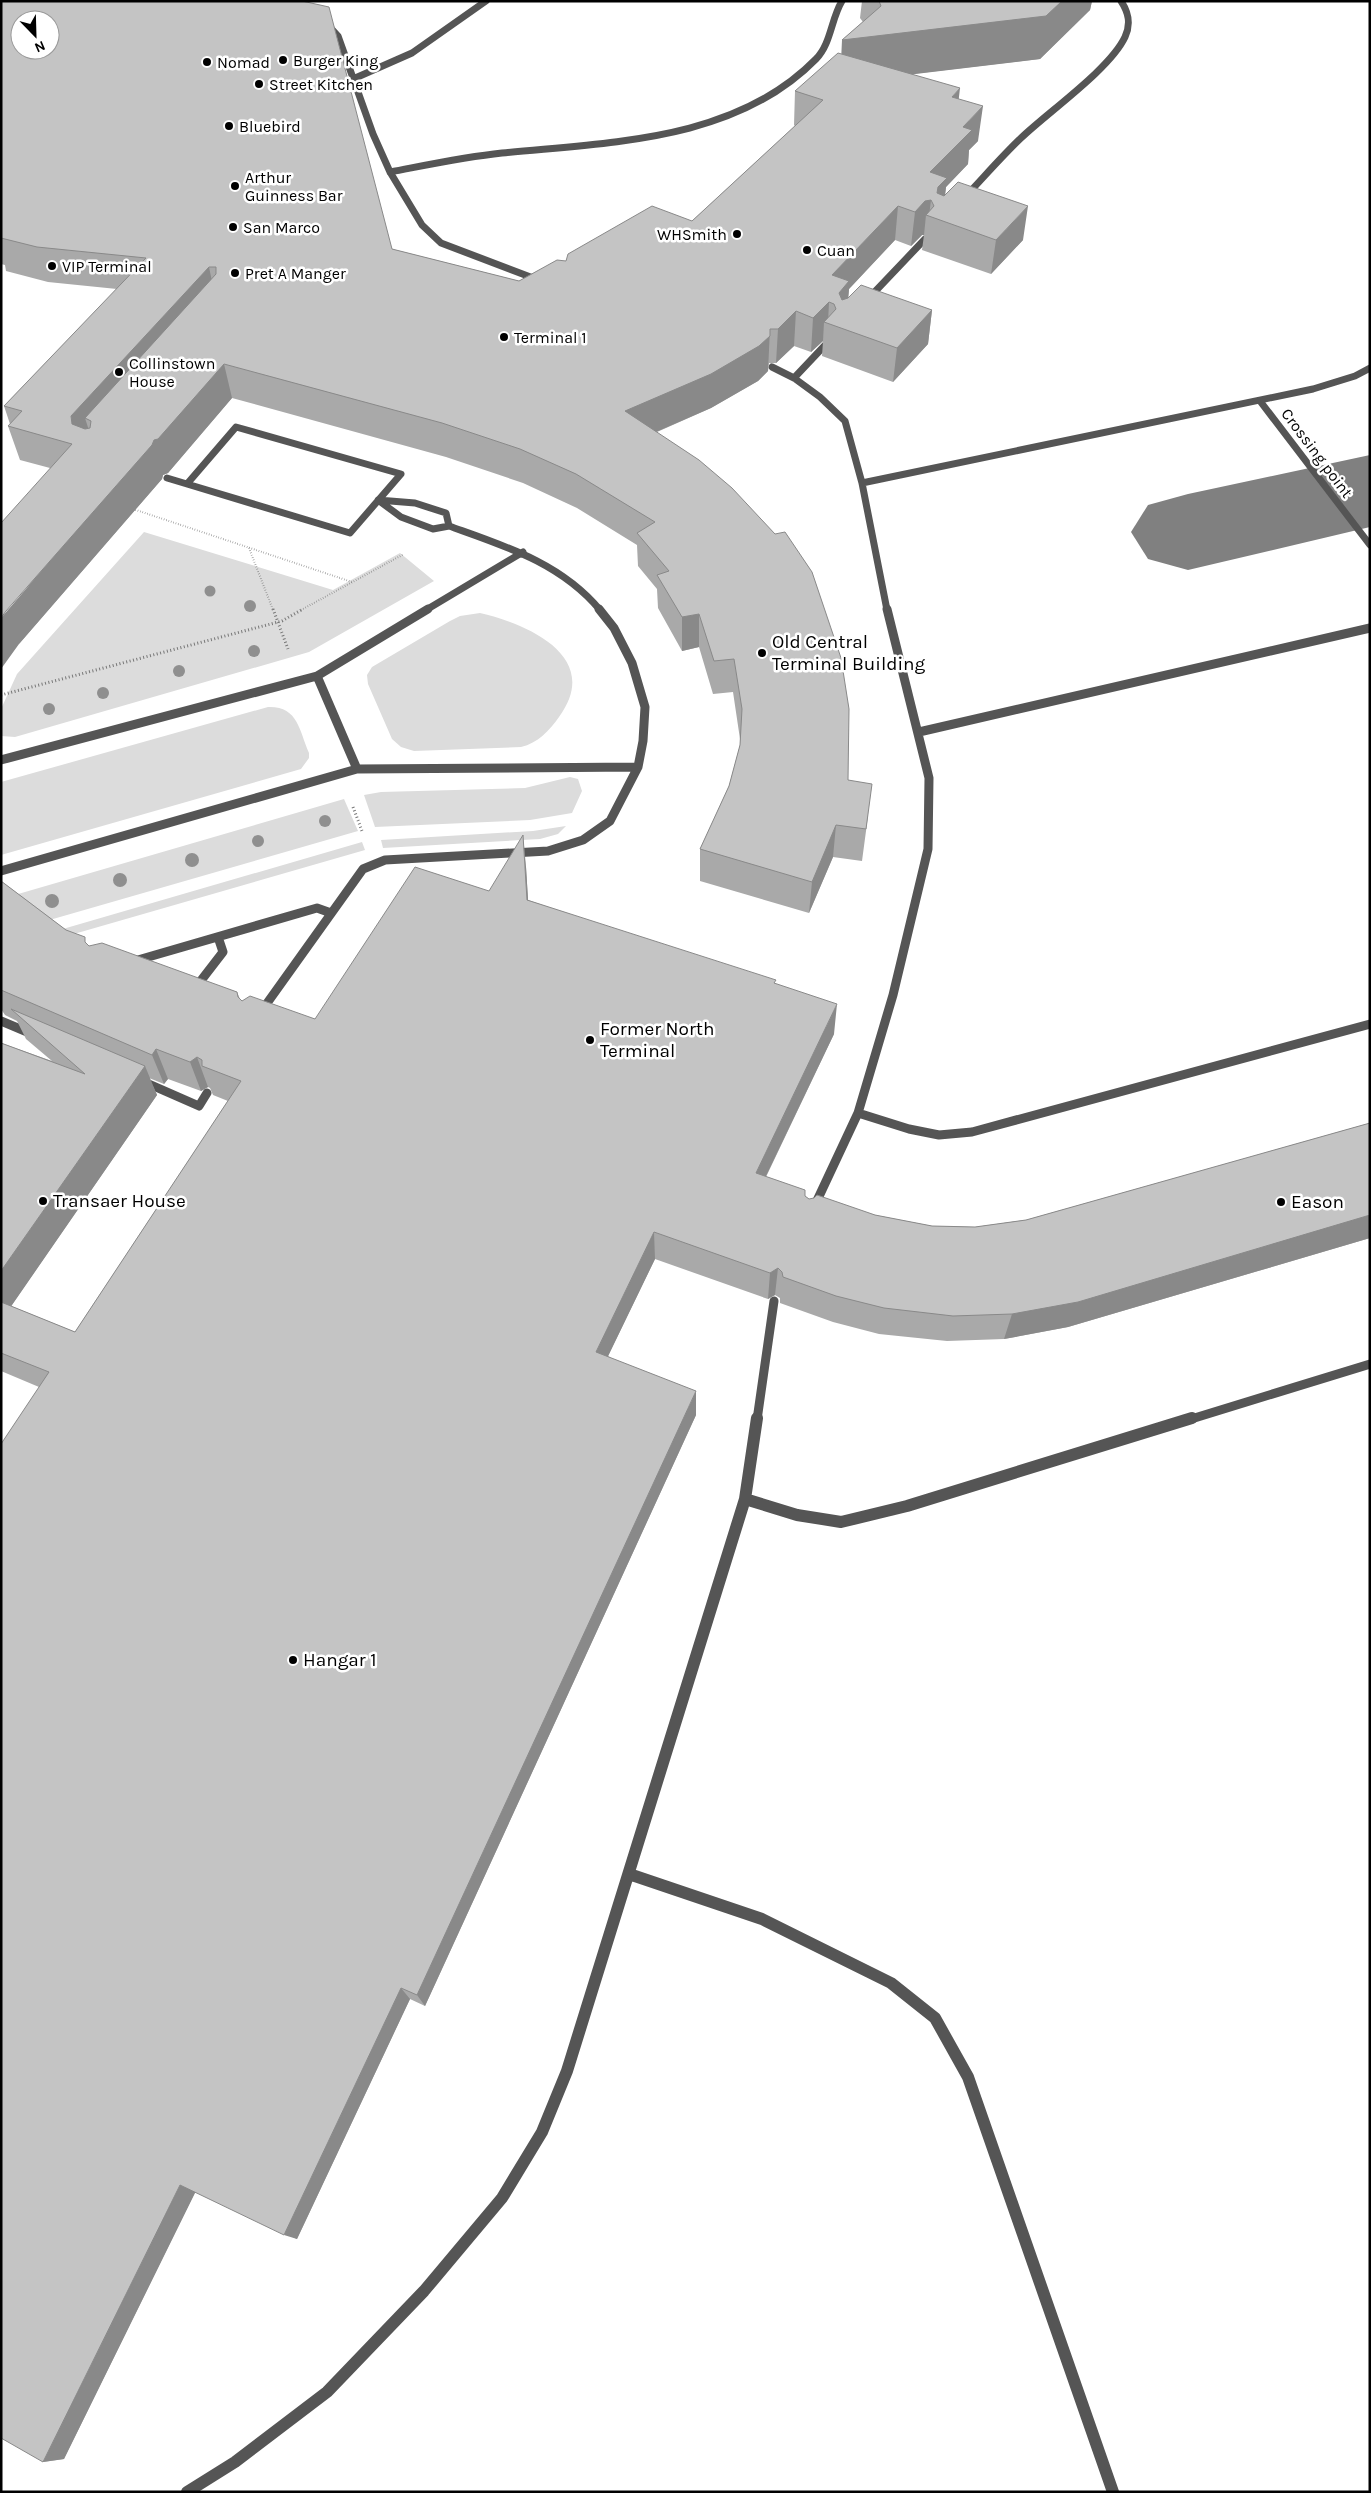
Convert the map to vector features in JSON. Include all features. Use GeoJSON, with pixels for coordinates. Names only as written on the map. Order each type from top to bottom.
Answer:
{"type":"FeatureCollection","features":[{"type":"Feature","properties":{"kind":"lane"},"geometry":{"type":"LineString","coordinates":[[353,78],[412,53],[486,1]]}},
{"type":"Feature","properties":{"kind":"lane"},"geometry":{"type":"LineString","coordinates":[[390,172],[457,159],[669,133],[712,122],[777,92],[799,77],[818,58],[830,39],[837,8],[842,1]]}},
{"type":"Feature","properties":{"kind":"lane"},"geometry":{"type":"LineString","coordinates":[[957,205],[1021,138],[1111,58],[1123,43],[1129,29],[1129,17],[1121,1]]}},
{"type":"Feature","properties":{"kind":"lane"},"geometry":{"type":"LineString","coordinates":[[323,19],[338,36],[373,134],[390,172],[422,225],[441,243],[548,284]]}},
{"type":"Feature","properties":{"kind":"lane"},"geometry":{"type":"LineString","coordinates":[[860,308],[925,239]]}},
{"type":"Feature","properties":{"kind":"lane"},"geometry":{"type":"LineString","coordinates":[[794,378],[828,342]]}},
{"type":"Feature","properties":{"kind":"lane"},"geometry":{"type":"LineString","coordinates":[[772,367],[794,378],[834,408],[845,421],[862,483],[884,598],[929,778],[928,849],[893,995],[858,1113],[808,1220]]}},
{"type":"Feature","properties":{"kind":"lane"},"geometry":{"type":"LineString","coordinates":[[862,483],[1313,389],[1355,376],[1370,368]]}},
{"type":"Feature","properties":{"kind":"lane","name":"Crossing point"},"geometry":{"type":"LineString","coordinates":[[1260,400],[1370,545]]}},
{"type":"Feature","properties":{"kind":"lane"},"geometry":{"type":"LineString","coordinates":[[167,478],[350,533],[400,474],[236,426],[187,484]]}},
{"type":"Feature","properties":{"kind":"lane"},"geometry":{"type":"LineString","coordinates":[[253,1024],[363,870],[385,860],[548,851],[583,840],[610,821],[638,767],[643,741],[645,707],[632,664],[614,628],[589,597],[558,572],[523,552],[450,526],[433,529],[401,517],[378,500]]}},
{"type":"Feature","properties":{"kind":"lane"},"geometry":{"type":"LineString","coordinates":[[378,500],[415,503],[446,513],[450,526]]}},
{"type":"Feature","properties":{"kind":"lane"},"geometry":{"type":"LineString","coordinates":[[1,760],[317,676],[523,552]]}},
{"type":"Feature","properties":{"kind":"lane"},"geometry":{"type":"LineString","coordinates":[[919,732],[1370,628]]}},
{"type":"Feature","properties":{"kind":"lane"},"geometry":{"type":"LineString","coordinates":[[317,676],[357,769]]}},
{"type":"Feature","properties":{"kind":"lane"},"geometry":{"type":"LineString","coordinates":[[1,871],[357,769],[638,767]]}},
{"type":"Feature","properties":{"kind":"lane"},"geometry":{"type":"LineString","coordinates":[[123,965],[317,908],[331,913]]}},
{"type":"Feature","properties":{"kind":"lane"},"geometry":{"type":"LineString","coordinates":[[196,987],[222,952],[218,937]]}},
{"type":"Feature","properties":{"kind":"lane"},"geometry":{"type":"LineString","coordinates":[[1,1021],[37,1037]]}},
{"type":"Feature","properties":{"kind":"lane"},"geometry":{"type":"LineString","coordinates":[[858,1113],[909,1129],[939,1135],[972,1132],[1370,1024]]}},
{"type":"Feature","properties":{"kind":"lane"},"geometry":{"type":"LineString","coordinates":[[136,1079],[199,1106],[207,1093]]}},
{"type":"Feature","properties":{"kind":"lane"},"geometry":{"type":"LineString","coordinates":[[187,2492],[235,2462],[327,2392],[424,2291],[502,2198],[542,2132],[566,2071],[629,1874],[744,1499],[774,1301]]}},
{"type":"Feature","properties":{"kind":"lane"},"geometry":{"type":"LineString","coordinates":[[744,1499],[797,1515],[841,1522],[907,1506],[1370,1364]]}},
{"type":"Feature","properties":{"kind":"lane"},"geometry":{"type":"LineString","coordinates":[[629,1874],[762,1919],[891,1982],[935,2018],[968,2077],[1113,2492]]}},
{"type":"Feature","properties":{"kind":"path"},"geometry":{"type":"LineString","coordinates":[[126,506],[353,582]]}},
{"type":"Feature","properties":{"kind":"path"},"geometry":{"type":"LineString","coordinates":[[1,695],[278,622],[353,582],[450,526]]}},
{"type":"Feature","properties":{"kind":"path"},"geometry":{"type":"LineString","coordinates":[[248,547],[300,680]]}},
{"type":"Feature","properties":{"kind":"path"},"geometry":{"type":"LineString","coordinates":[[340,774],[375,864]]}},
{"type":"Feature","properties":{"kind":"shaded area"},"geometry":{"type":"Polygon","coordinates":[[[144,532],[333,590],[400,553],[434,581],[309,652],[15,737],[1,736],[1,709],[17,674],[144,532]]]}},
{"type":"Feature","properties":{"kind":"shaded area"},"geometry":{"type":"Polygon","coordinates":[[[480,613],[519,625],[538,635],[554,647],[566,661],[572,677],[570,696],[559,717],[543,736],[533,743],[521,747],[414,751],[401,747],[392,739],[368,684],[367,675],[372,667],[450,621],[460,616],[480,613]]]}},
{"type":"Feature","properties":{"kind":"shaded area"},"geometry":{"type":"Polygon","coordinates":[[[268,707],[286,711],[292,715],[300,728],[309,753],[309,758],[301,769],[1,855],[1,782],[268,707]]]}},
{"type":"Feature","properties":{"kind":"shaded area"},"geometry":{"type":"Polygon","coordinates":[[[570,777],[578,779],[582,791],[572,813],[530,820],[375,827],[364,795],[381,792],[525,788],[570,777]]]}},
{"type":"Feature","properties":{"kind":"shaded area"},"geometry":{"type":"Polygon","coordinates":[[[344,799],[358,831],[1,934],[1,899],[344,799]]]}},
{"type":"Feature","properties":{"kind":"shaded area"},"geometry":{"type":"Polygon","coordinates":[[[566,826],[558,834],[540,839],[383,848],[381,840],[533,831],[566,826]]]}},
{"type":"Feature","properties":{"kind":"shaded area"},"geometry":{"type":"Polygon","coordinates":[[[362,842],[365,850],[1,955],[1,947],[362,842]]]}},
{"type":"Feature","properties":{"kind":"building","name":"Terminal 1"},"geometry":{"type":"Polygon","coordinates":[[[1,1],[302,1],[329,7],[392,249],[519,281],[557,260],[566,261],[568,254],[652,206],[692,221],[823,100],[795,91],[838,53],[960,88],[952,97],[983,106],[963,127],[972,130],[930,172],[947,178],[938,187],[937,193],[944,196],[958,182],[1028,206],[996,240],[926,215],[934,206],[931,200],[925,201],[915,212],[898,206],[832,275],[849,281],[839,293],[842,300],[848,298],[861,285],[932,310],[897,348],[824,322],[836,309],[834,304],[829,302],[813,318],[796,311],[778,329],[770,329],[770,336],[759,346],[711,374],[625,411],[699,460],[732,488],[775,534],[785,532],[812,572],[841,658],[849,709],[848,780],[872,784],[866,829],[836,825],[812,882],[700,849],[729,786],[740,745],[742,709],[734,659],[714,661],[699,614],[682,617],[657,575],[669,571],[637,533],[655,522],[576,474],[520,449],[442,423],[224,364],[158,439],[154,440],[152,445],[1,618],[1,523],[72,444],[8,426],[22,411],[4,406],[146,258],[37,247],[1,238],[1,1]],[[209,267],[71,416],[72,424],[85,429],[90,428],[91,421],[85,418],[216,274],[216,267],[209,267]]]}},
{"type":"Feature","properties":{"kind":"building"},"geometry":{"type":"Polygon","coordinates":[[[879,1],[1062,1],[1046,16],[842,40],[881,6],[879,1]]]}},
{"type":"Feature","properties":{"kind":"building"},"geometry":{"type":"Polygon","coordinates":[[[523,835],[527,900],[776,980],[774,983],[837,1004],[756,1173],[805,1190],[805,1196],[809,1199],[817,1195],[875,1215],[932,1226],[975,1227],[1026,1220],[1370,1123],[1370,1215],[1078,1302],[1012,1314],[953,1316],[884,1308],[836,1296],[783,1277],[782,1272],[778,1268],[770,1273],[654,1232],[596,1352],[696,1391],[417,1995],[401,1988],[284,2235],[180,2185],[43,2462],[1,2438],[1,1444],[49,1372],[1,1353],[1,1302],[75,1332],[241,1081],[202,1066],[202,1060],[197,1057],[190,1062],[156,1049],[152,1055],[1,990],[1,881],[66,930],[85,937],[85,942],[89,946],[102,943],[237,992],[238,997],[242,1001],[250,996],[315,1019],[415,867],[489,891],[523,835]]]}},
{"type":"Feature","properties":{"kind":"building","name":"Transaer House"},"geometry":{"type":"Polygon","coordinates":[[[11,1009],[145,1066],[1,1271],[1,1043],[85,1074],[11,1009]]]}},
{"type":"Feature","properties":{"kind":"taxiway"},"geometry":{"type":"LineString","coordinates":[[1188,532],[1370,491]]}},
{"type":"Feature","properties":{"kind":"place","name":"Burger King"},"geometry":{"type":"Point","coordinates":[283,60]}},
{"type":"Feature","properties":{"kind":"place","name":"Nomad"},"geometry":{"type":"Point","coordinates":[207,62]}},
{"type":"Feature","properties":{"kind":"place","name":"Street Kitchen"},"geometry":{"type":"Point","coordinates":[259,84]}},
{"type":"Feature","properties":{"kind":"place","name":"Bluebird"},"geometry":{"type":"Point","coordinates":[229,126]}},
{"type":"Feature","properties":{"kind":"place","name":"Arthur Guinness Bar"},"geometry":{"type":"Point","coordinates":[235,186]}},
{"type":"Feature","properties":{"kind":"place","name":"San Marco"},"geometry":{"type":"Point","coordinates":[233,227]}},
{"type":"Feature","properties":{"kind":"place","name":"WHSmith"},"geometry":{"type":"Point","coordinates":[737,234]}},
{"type":"Feature","properties":{"kind":"place","name":"Cuan"},"geometry":{"type":"Point","coordinates":[807,250]}},
{"type":"Feature","properties":{"kind":"place","name":"VIP Terminal"},"geometry":{"type":"Point","coordinates":[52,266]}},
{"type":"Feature","properties":{"kind":"place","name":"Pret A Manger"},"geometry":{"type":"Point","coordinates":[235,273]}},
{"type":"Feature","properties":{"kind":"place","name":"Terminal 1"},"geometry":{"type":"Point","coordinates":[504,337]}},
{"type":"Feature","properties":{"kind":"place","name":"Collinstown House"},"geometry":{"type":"Point","coordinates":[119,372]}},
{"type":"Feature","properties":{"kind":"place","name":"Old Central Terminal Building"},"geometry":{"type":"Point","coordinates":[762,653]}},
{"type":"Feature","properties":{"kind":"place","name":"Former North Terminal"},"geometry":{"type":"Point","coordinates":[590,1040]}},
{"type":"Feature","properties":{"kind":"place","name":"Transaer House"},"geometry":{"type":"Point","coordinates":[43,1201]}},
{"type":"Feature","properties":{"kind":"place","name":"Eason"},"geometry":{"type":"Point","coordinates":[1281,1202]}},
{"type":"Feature","properties":{"kind":"place","name":"Hangar 1"},"geometry":{"type":"Point","coordinates":[293,1660]}}]}
